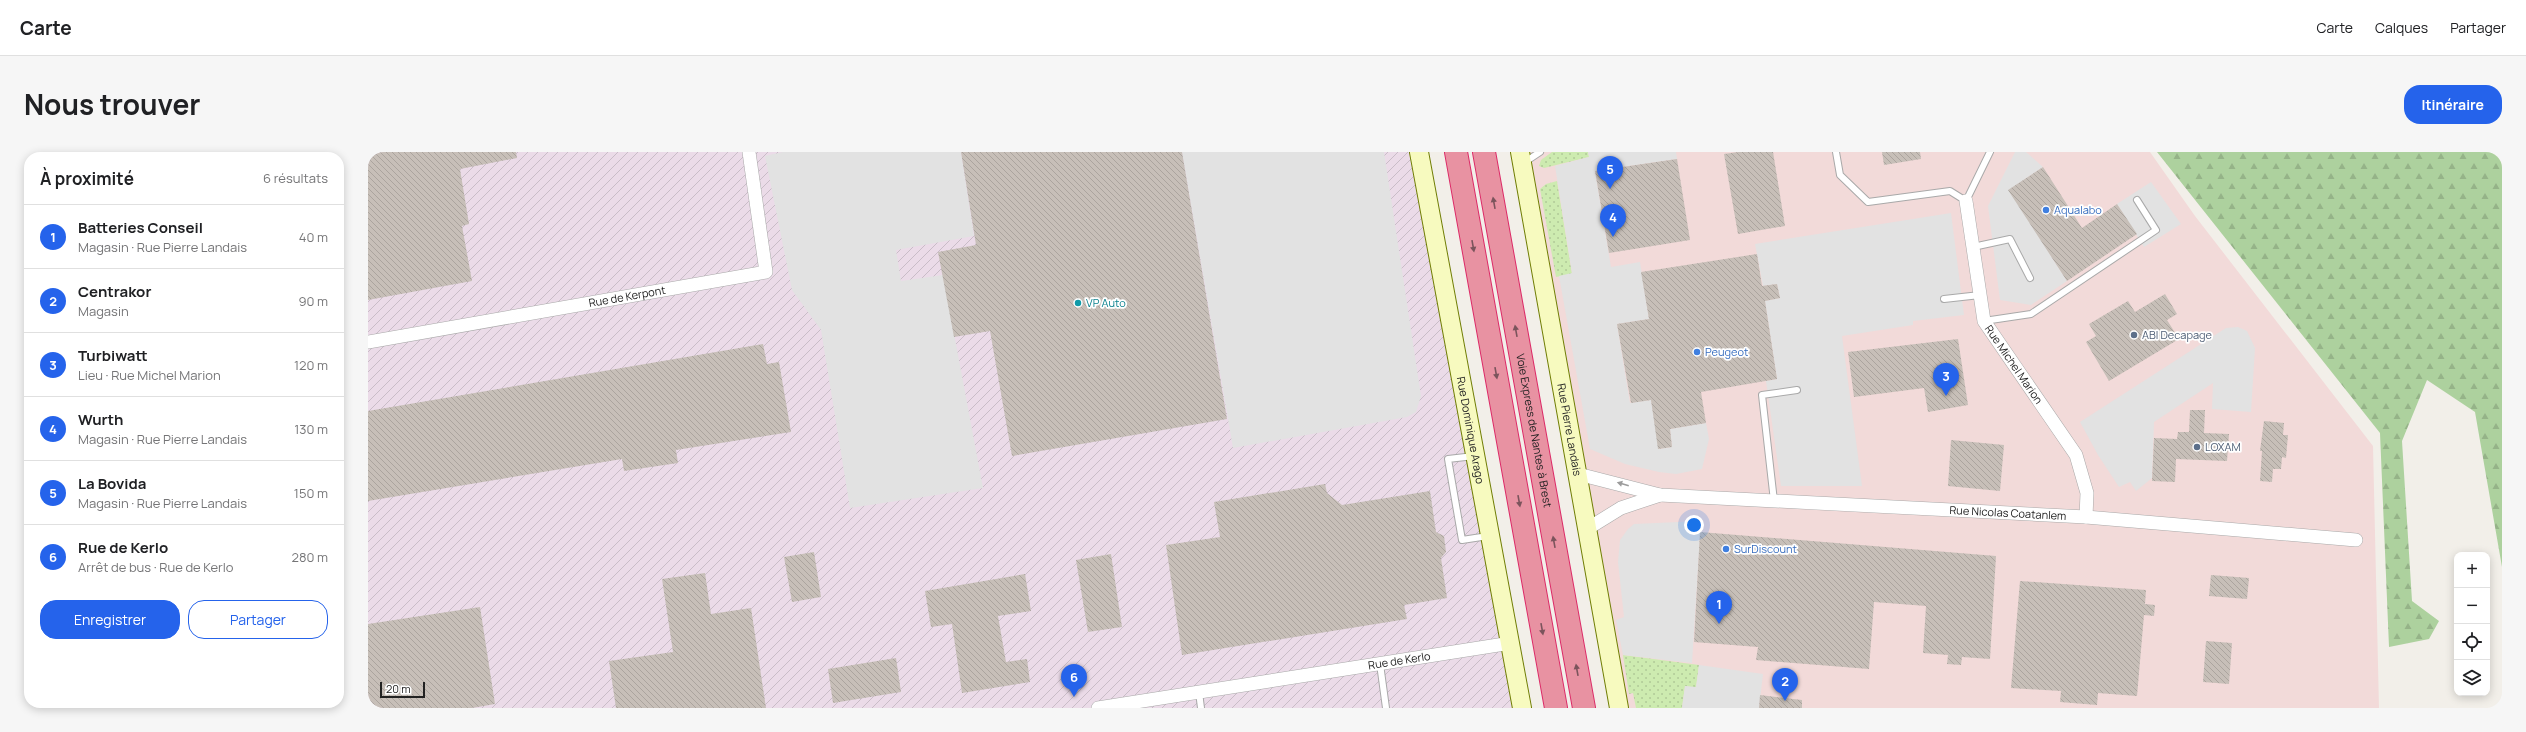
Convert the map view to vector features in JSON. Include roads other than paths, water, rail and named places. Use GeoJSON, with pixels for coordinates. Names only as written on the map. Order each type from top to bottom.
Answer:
{"type":"FeatureCollection","features":[{"type":"Feature","properties":{"kind":"highway"},"geometry":{"type":"LineString","coordinates":[[1456,152],[1556,708]]}},
{"type":"Feature","properties":{"kind":"highway","name":"Voie Express de Nantes à Brest"},"geometry":{"type":"LineString","coordinates":[[1484,152],[1584,708]]}},
{"type":"Feature","properties":{"kind":"street","name":"Rue de Kerpont"},"geometry":{"type":"LineString","coordinates":[[368,342],[766,272],[749,152]]}},
{"type":"Feature","properties":{"kind":"street","name":"Rue Dominique Arago"},"geometry":{"type":"LineString","coordinates":[[1419,152],[1522,708]]}},
{"type":"Feature","properties":{"kind":"street","name":"Rue Pierre Landais"},"geometry":{"type":"LineString","coordinates":[[1521,158],[1619,708]]}},
{"type":"Feature","properties":{"kind":"street","name":"Rue Michel Marion"},"geometry":{"type":"LineString","coordinates":[[1966,201],[1984,320],[2076,456],[2087,493],[2086,517]]}},
{"type":"Feature","properties":{"kind":"street","name":"Rue Nicolas Coatanlem"},"geometry":{"type":"LineString","coordinates":[[1578,474],[1660,495],[2086,517],[2356,540]]}},
{"type":"Feature","properties":{"kind":"street","name":"Rue Nicolas Coatanlem"},"geometry":{"type":"LineString","coordinates":[[1587,529],[1621,508],[1660,495]]}},
{"type":"Feature","properties":{"kind":"street","name":"Rue de Kerlo"},"geometry":{"type":"LineString","coordinates":[[1098,708],[1511,643]]}},
{"type":"Feature","properties":{"kind":"lane"},"geometry":{"type":"LineString","coordinates":[[1521,158],[1540,152]]}},
{"type":"Feature","properties":{"kind":"lane"},"geometry":{"type":"LineString","coordinates":[[1836,152],[1840,176],[1868,202],[1950,191],[1966,201],[1990,152]]}},
{"type":"Feature","properties":{"kind":"lane"},"geometry":{"type":"LineString","coordinates":[[1984,320],[2031,314],[2156,230],[2137,200]]}},
{"type":"Feature","properties":{"kind":"lane"},"geometry":{"type":"LineString","coordinates":[[1973,247],[2010,239],[2030,278]]}},
{"type":"Feature","properties":{"kind":"lane"},"geometry":{"type":"LineString","coordinates":[[1944,299],[1980,295]]}},
{"type":"Feature","properties":{"kind":"lane"},"geometry":{"type":"LineString","coordinates":[[1774,502],[1762,394],[1797,390]]}},
{"type":"Feature","properties":{"kind":"lane"},"geometry":{"type":"LineString","coordinates":[[1475,455],[1448,459],[1462,540],[1490,535]]}},
{"type":"Feature","properties":{"kind":"lane"},"geometry":{"type":"LineString","coordinates":[[1380,664],[1386,708]]}},
{"type":"Feature","properties":{"kind":"lane"},"geometry":{"type":"LineString","coordinates":[[1198,692],[1201,708]]}},
{"type":"Feature","properties":{"kind":"place","name":"La Bovida"},"geometry":{"type":"Point","coordinates":[1610,189]}},
{"type":"Feature","properties":{"kind":"place","name":"Aqualabo"},"geometry":{"type":"Point","coordinates":[2046,210]}},
{"type":"Feature","properties":{"kind":"place","name":"Wurth"},"geometry":{"type":"Point","coordinates":[1613,237]}},
{"type":"Feature","properties":{"kind":"place","name":"VP Auto"},"geometry":{"type":"Point","coordinates":[1078,303]}},
{"type":"Feature","properties":{"kind":"place","name":"ABI Decapage"},"geometry":{"type":"Point","coordinates":[2134,335]}},
{"type":"Feature","properties":{"kind":"place","name":"Peugeot"},"geometry":{"type":"Point","coordinates":[1697,352]}},
{"type":"Feature","properties":{"kind":"place","name":"Turbiwatt"},"geometry":{"type":"Point","coordinates":[1946,396]}},
{"type":"Feature","properties":{"kind":"place","name":"LOXAM"},"geometry":{"type":"Point","coordinates":[2197,447]}},
{"type":"Feature","properties":{"kind":"place","name":"SurDiscount"},"geometry":{"type":"Point","coordinates":[1726,549]}},
{"type":"Feature","properties":{"kind":"place","name":"Batteries Conseil"},"geometry":{"type":"Point","coordinates":[1719,624]}},
{"type":"Feature","properties":{"kind":"place","name":"Rue de Kerlo"},"geometry":{"type":"Point","coordinates":[1074,697]}},
{"type":"Feature","properties":{"kind":"place","name":"Centrakor"},"geometry":{"type":"Point","coordinates":[1785,701]}}]}
